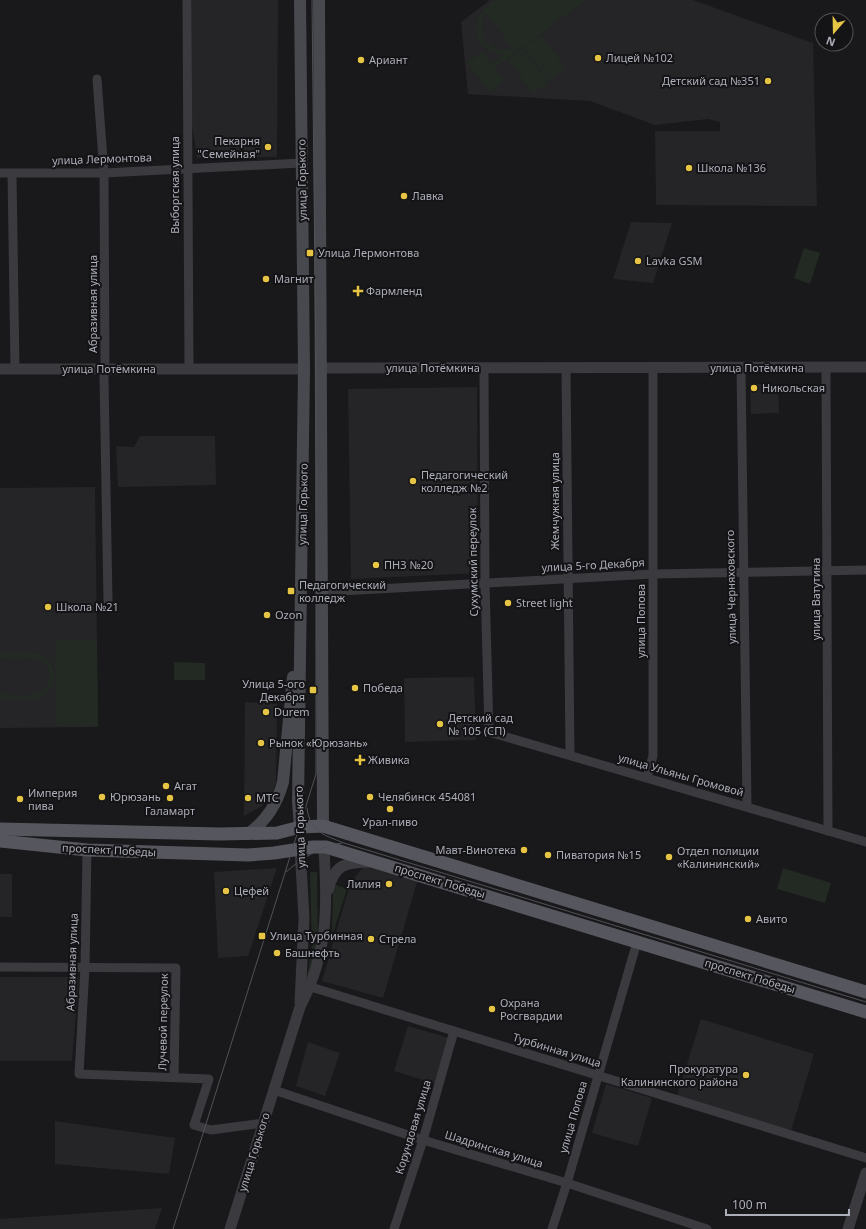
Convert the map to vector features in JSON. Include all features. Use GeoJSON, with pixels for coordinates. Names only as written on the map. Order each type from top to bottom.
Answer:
{"type":"FeatureCollection","features":[{"type":"Feature","properties":{"kind":"main road","name":"улица Горького"},"geometry":{"type":"LineString","coordinates":[[300,0],[304,369],[298,802],[300,848]]}},
{"type":"Feature","properties":{"kind":"main road","name":"улица Горького"},"geometry":{"type":"LineString","coordinates":[[319,0],[324,847]]}},
{"type":"Feature","properties":{"kind":"main road","name":"улица Потёмкина"},"geometry":{"type":"LineString","coordinates":[[304,369],[322,368]]}},
{"type":"Feature","properties":{"kind":"main road"},"geometry":{"type":"LineString","coordinates":[[303,516],[322,517]]}},
{"type":"Feature","properties":{"kind":"main road"},"geometry":{"type":"LineString","coordinates":[[248,834],[261,825],[269,816],[279,796],[283,782],[294,667],[301,643]]}},
{"type":"Feature","properties":{"kind":"main road","name":"проспект Победы"},"geometry":{"type":"LineString","coordinates":[[0,829],[248,834],[277,833],[300,827],[323,826],[866,992]]}},
{"type":"Feature","properties":{"kind":"main road","name":"проспект Победы"},"geometry":{"type":"LineString","coordinates":[[0,841],[87,850],[248,855],[274,853],[300,848],[324,847],[866,1012]]}},
{"type":"Feature","properties":{"kind":"street","name":"Выборгская улица"},"geometry":{"type":"LineString","coordinates":[[187,0],[188,369]]}},
{"type":"Feature","properties":{"kind":"street","name":"Абразивная улица"},"geometry":{"type":"LineString","coordinates":[[97,79],[104,172],[104,384],[108,601]]}},
{"type":"Feature","properties":{"kind":"street","name":"улица Лермонтова"},"geometry":{"type":"LineString","coordinates":[[0,173],[104,172],[301,163]]}},
{"type":"Feature","properties":{"kind":"street"},"geometry":{"type":"LineString","coordinates":[[12,174],[15,369]]}},
{"type":"Feature","properties":{"kind":"street","name":"улица Потёмкина"},"geometry":{"type":"LineString","coordinates":[[322,368],[866,367]]}},
{"type":"Feature","properties":{"kind":"street","name":"Сухумский переулок"},"geometry":{"type":"LineString","coordinates":[[484,368],[485,584],[489,732]]}},
{"type":"Feature","properties":{"kind":"street","name":"Жемчужная улица"},"geometry":{"type":"LineString","coordinates":[[566,368],[570,754]]}},
{"type":"Feature","properties":{"kind":"street","name":"улица Попова"},"geometry":{"type":"LineString","coordinates":[[647,777],[653,756],[653,368]]}},
{"type":"Feature","properties":{"kind":"street","name":"улица Черняховского"},"geometry":{"type":"LineString","coordinates":[[741,368],[747,806]]}},
{"type":"Feature","properties":{"kind":"street","name":"улица Ватутина"},"geometry":{"type":"LineString","coordinates":[[826,368],[828,831]]}},
{"type":"Feature","properties":{"kind":"street","name":"улица Потёмкина"},"geometry":{"type":"LineString","coordinates":[[0,369],[304,369]]}},
{"type":"Feature","properties":{"kind":"street","name":"улица 5-го Декабря"},"geometry":{"type":"LineString","coordinates":[[322,592],[653,574],[866,570]]}},
{"type":"Feature","properties":{"kind":"street","name":"улица Ульяны Громовой"},"geometry":{"type":"LineString","coordinates":[[489,732],[570,754],[866,842]]}},
{"type":"Feature","properties":{"kind":"street","name":"улица Горького"},"geometry":{"type":"LineString","coordinates":[[230,1229],[300,1007],[310,987],[323,946],[326,924],[324,847]]}},
{"type":"Feature","properties":{"kind":"street","name":"улица Горького"},"geometry":{"type":"LineString","coordinates":[[300,848],[304,918],[300,1007]]}},
{"type":"Feature","properties":{"kind":"street","name":"Абразивная улица"},"geometry":{"type":"LineString","coordinates":[[87,850],[85,968],[79,1074],[174,1077]]}},
{"type":"Feature","properties":{"kind":"street","name":"улица Горького"},"geometry":{"type":"LineString","coordinates":[[325,902],[332,877],[339,867],[349,863],[374,862]]}},
{"type":"Feature","properties":{"kind":"street","name":"улица Попова"},"geometry":{"type":"LineString","coordinates":[[552,1229],[567,1183],[637,942]]}},
{"type":"Feature","properties":{"kind":"street"},"geometry":{"type":"LineString","coordinates":[[0,967],[85,968]]}},
{"type":"Feature","properties":{"kind":"street","name":"Лучевой переулок"},"geometry":{"type":"LineString","coordinates":[[85,968],[176,968],[174,1077]]}},
{"type":"Feature","properties":{"kind":"street","name":"Турбинная улица"},"geometry":{"type":"LineString","coordinates":[[310,987],[866,1158]]}},
{"type":"Feature","properties":{"kind":"street","name":"Корундовая улица"},"geometry":{"type":"LineString","coordinates":[[394,1229],[423,1140],[454,1031]]}},
{"type":"Feature","properties":{"kind":"street"},"geometry":{"type":"LineString","coordinates":[[174,1077],[209,1080],[194,1125],[211,1130],[264,1123]]}},
{"type":"Feature","properties":{"kind":"street","name":"Шадринская улица"},"geometry":{"type":"LineString","coordinates":[[274,1090],[423,1140],[567,1183],[702,1228]]}},
{"type":"Feature","properties":{"kind":"street"},"geometry":{"type":"LineString","coordinates":[[848,1229],[866,1174]]}},
{"type":"Feature","properties":{"kind":"shaded area"},"geometry":{"type":"Polygon","coordinates":[[[192,0],[278,0],[277,157],[197,158],[192,125],[192,0]]]}},
{"type":"Feature","properties":{"kind":"shaded area"},"geometry":{"type":"Polygon","coordinates":[[[490,0],[693,0],[813,43],[817,206],[656,205],[655,131],[720,131],[720,122],[708,119],[655,125],[590,101],[468,94],[461,22],[490,0]]]}},
{"type":"Feature","properties":{"kind":"shaded area"},"geometry":{"type":"Polygon","coordinates":[[[494,0],[586,0],[495,68],[504,81],[490,92],[467,63],[482,52],[492,64],[504,55],[492,52],[484,47],[476,33],[480,16],[494,0]],[[487,14],[483,21],[482,28],[486,41],[497,49],[504,50],[512,48],[487,14]]]}},
{"type":"Feature","properties":{"kind":"shaded area"},"geometry":{"type":"Polygon","coordinates":[[[541,35],[566,68],[549,81],[524,48],[541,35]]]}},
{"type":"Feature","properties":{"kind":"shaded area"},"geometry":{"type":"Polygon","coordinates":[[[523,48],[548,82],[533,93],[508,60],[523,48]]]}},
{"type":"Feature","properties":{"kind":"shaded area"},"geometry":{"type":"Polygon","coordinates":[[[631,222],[672,223],[653,283],[613,279],[631,222]]]}},
{"type":"Feature","properties":{"kind":"shaded area"},"geometry":{"type":"Polygon","coordinates":[[[804,248],[820,253],[810,284],[794,278],[804,248]]]}},
{"type":"Feature","properties":{"kind":"shaded area"},"geometry":{"type":"Polygon","coordinates":[[[750,384],[778,384],[779,413],[751,414],[750,384]]]}},
{"type":"Feature","properties":{"kind":"shaded area","name":"Педагогический колледж №2"},"geometry":{"type":"Polygon","coordinates":[[[477,387],[478,573],[351,579],[348,389],[477,387]]]}},
{"type":"Feature","properties":{"kind":"shaded area"},"geometry":{"type":"Polygon","coordinates":[[[140,436],[215,436],[216,485],[118,487],[116,446],[134,447],[140,436]]]}},
{"type":"Feature","properties":{"kind":"shaded area","name":"Школа №21"},"geometry":{"type":"Polygon","coordinates":[[[95,487],[98,727],[0,728],[0,488],[95,487]]]}},
{"type":"Feature","properties":{"kind":"shaded area"},"geometry":{"type":"Polygon","coordinates":[[[55,641],[97,641],[98,726],[56,726],[55,641]]]}},
{"type":"Feature","properties":{"kind":"shaded area"},"geometry":{"type":"Polygon","coordinates":[[[30,652],[40,654],[46,658],[51,663],[53,669],[54,676],[51,689],[40,698],[36,699],[0,699],[0,694],[24,695],[41,691],[48,683],[49,670],[46,664],[40,660],[32,658],[0,658],[0,653],[30,652]]]}},
{"type":"Feature","properties":{"kind":"shaded area"},"geometry":{"type":"Polygon","coordinates":[[[174,662],[205,663],[205,680],[174,680],[174,662]]]}},
{"type":"Feature","properties":{"kind":"shaded area","name":"Детский сад № 105 (СП)"},"geometry":{"type":"Polygon","coordinates":[[[474,677],[476,740],[405,742],[404,678],[474,677]]]}},
{"type":"Feature","properties":{"kind":"shaded area","name":"Рынок «Юрюзань»"},"geometry":{"type":"Polygon","coordinates":[[[245,702],[277,704],[276,782],[272,794],[262,806],[244,816],[245,702]]]}},
{"type":"Feature","properties":{"kind":"shaded area"},"geometry":{"type":"Polygon","coordinates":[[[365,866],[418,879],[383,998],[322,981],[351,881],[365,866]]]}},
{"type":"Feature","properties":{"kind":"shaded area"},"geometry":{"type":"Polygon","coordinates":[[[277,868],[248,956],[218,958],[214,872],[277,868]]]}},
{"type":"Feature","properties":{"kind":"shaded area"},"geometry":{"type":"Polygon","coordinates":[[[783,868],[831,883],[825,903],[777,889],[783,868]]]}},
{"type":"Feature","properties":{"kind":"shaded area"},"geometry":{"type":"Polygon","coordinates":[[[310,872],[317,872],[318,949],[304,992],[312,950],[310,872]]]}},
{"type":"Feature","properties":{"kind":"shaded area"},"geometry":{"type":"Polygon","coordinates":[[[0,874],[12,874],[12,917],[0,917],[0,874]]]}},
{"type":"Feature","properties":{"kind":"shaded area"},"geometry":{"type":"Polygon","coordinates":[[[336,885],[347,889],[332,936],[333,886],[336,885]]]}},
{"type":"Feature","properties":{"kind":"shaded area"},"geometry":{"type":"Polygon","coordinates":[[[0,977],[79,977],[72,1061],[0,1061],[0,977]]]}},
{"type":"Feature","properties":{"kind":"shaded area","name":"Прокуратура Калининского района"},"geometry":{"type":"Polygon","coordinates":[[[701,1019],[814,1054],[791,1131],[677,1096],[701,1019]]]}},
{"type":"Feature","properties":{"kind":"shaded area"},"geometry":{"type":"Polygon","coordinates":[[[408,1026],[449,1038],[436,1084],[394,1071],[408,1026]]]}},
{"type":"Feature","properties":{"kind":"shaded area"},"geometry":{"type":"Polygon","coordinates":[[[308,1042],[340,1053],[325,1096],[296,1086],[308,1042]]]}},
{"type":"Feature","properties":{"kind":"shaded area"},"geometry":{"type":"Polygon","coordinates":[[[606,1084],[652,1098],[638,1146],[592,1133],[606,1084]]]}},
{"type":"Feature","properties":{"kind":"shaded area"},"geometry":{"type":"Polygon","coordinates":[[[55,1121],[175,1138],[169,1174],[55,1164],[55,1121]]]}},
{"type":"Feature","properties":{"kind":"shaded area"},"geometry":{"type":"Polygon","coordinates":[[[162,1208],[155,1229],[0,1229],[0,1219],[162,1208]]]}},
{"type":"Feature","properties":{"kind":"tram line"},"geometry":{"type":"LineString","coordinates":[[173,1229],[316,774],[316,369],[312,0]]}},
{"type":"Feature","properties":{"kind":"tram line"},"geometry":{"type":"LineString","coordinates":[[307,808],[311,822],[319,832],[344,843],[866,1002]]}},
{"type":"Feature","properties":{"kind":"tram line"},"geometry":{"type":"LineString","coordinates":[[286,872],[312,853],[335,844],[342,843]]}},
{"type":"Feature","properties":{"kind":"place","name":"Лицей №102"},"geometry":{"type":"Point","coordinates":[598,58]}},
{"type":"Feature","properties":{"kind":"place","name":"Ариант"},"geometry":{"type":"Point","coordinates":[361,60]}},
{"type":"Feature","properties":{"kind":"place","name":"Детский сад №351"},"geometry":{"type":"Point","coordinates":[768,81]}},
{"type":"Feature","properties":{"kind":"place","name":"Пекарня \"Семейная\""},"geometry":{"type":"Point","coordinates":[268,147]}},
{"type":"Feature","properties":{"kind":"place","name":"Школа №136"},"geometry":{"type":"Point","coordinates":[689,168]}},
{"type":"Feature","properties":{"kind":"place","name":"Лавка"},"geometry":{"type":"Point","coordinates":[404,196]}},
{"type":"Feature","properties":{"kind":"place","name":"Улица Лермонтова"},"geometry":{"type":"Point","coordinates":[310,253]}},
{"type":"Feature","properties":{"kind":"place","name":"Lavka GSM"},"geometry":{"type":"Point","coordinates":[638,261]}},
{"type":"Feature","properties":{"kind":"place","name":"Магнит"},"geometry":{"type":"Point","coordinates":[266,279]}},
{"type":"Feature","properties":{"kind":"place","name":"Фармленд"},"geometry":{"type":"Point","coordinates":[358,291]}},
{"type":"Feature","properties":{"kind":"place","name":"Никольская"},"geometry":{"type":"Point","coordinates":[754,388]}},
{"type":"Feature","properties":{"kind":"place","name":"Педагогический колледж №2"},"geometry":{"type":"Point","coordinates":[413,481]}},
{"type":"Feature","properties":{"kind":"place","name":"ПНЗ №20"},"geometry":{"type":"Point","coordinates":[376,565]}},
{"type":"Feature","properties":{"kind":"place","name":"Педагогический колледж"},"geometry":{"type":"Point","coordinates":[291,591]}},
{"type":"Feature","properties":{"kind":"place","name":"Street light"},"geometry":{"type":"Point","coordinates":[508,603]}},
{"type":"Feature","properties":{"kind":"place","name":"Школа №21"},"geometry":{"type":"Point","coordinates":[48,607]}},
{"type":"Feature","properties":{"kind":"place","name":"Ozon"},"geometry":{"type":"Point","coordinates":[267,615]}},
{"type":"Feature","properties":{"kind":"place","name":"Победа"},"geometry":{"type":"Point","coordinates":[355,688]}},
{"type":"Feature","properties":{"kind":"place","name":"Улица 5-ого Декабря"},"geometry":{"type":"Point","coordinates":[313,690]}},
{"type":"Feature","properties":{"kind":"place","name":"Durem"},"geometry":{"type":"Point","coordinates":[266,712]}},
{"type":"Feature","properties":{"kind":"place","name":"Детский сад № 105 (СП)"},"geometry":{"type":"Point","coordinates":[440,724]}},
{"type":"Feature","properties":{"kind":"place","name":"Рынок «Юрюзань»"},"geometry":{"type":"Point","coordinates":[261,743]}},
{"type":"Feature","properties":{"kind":"place","name":"Живика"},"geometry":{"type":"Point","coordinates":[360,760]}},
{"type":"Feature","properties":{"kind":"place","name":"Агат"},"geometry":{"type":"Point","coordinates":[166,786]}},
{"type":"Feature","properties":{"kind":"place","name":"Юрюзань"},"geometry":{"type":"Point","coordinates":[102,797]}},
{"type":"Feature","properties":{"kind":"place","name":"Челябинск 454081"},"geometry":{"type":"Point","coordinates":[370,797]}},
{"type":"Feature","properties":{"kind":"place","name":"Галамарт"},"geometry":{"type":"Point","coordinates":[170,798]}},
{"type":"Feature","properties":{"kind":"place","name":"МТС"},"geometry":{"type":"Point","coordinates":[248,798]}},
{"type":"Feature","properties":{"kind":"place","name":"Империя пива"},"geometry":{"type":"Point","coordinates":[20,799]}},
{"type":"Feature","properties":{"kind":"place","name":"Урал-пиво"},"geometry":{"type":"Point","coordinates":[390,809]}},
{"type":"Feature","properties":{"kind":"place","name":"Мавт-Винотека"},"geometry":{"type":"Point","coordinates":[524,850]}},
{"type":"Feature","properties":{"kind":"place","name":"Пиватория №15"},"geometry":{"type":"Point","coordinates":[548,855]}},
{"type":"Feature","properties":{"kind":"place","name":"Отдел полиции «Калининский»"},"geometry":{"type":"Point","coordinates":[669,857]}},
{"type":"Feature","properties":{"kind":"place","name":"Лилия"},"geometry":{"type":"Point","coordinates":[389,884]}},
{"type":"Feature","properties":{"kind":"place","name":"Цефей"},"geometry":{"type":"Point","coordinates":[226,891]}},
{"type":"Feature","properties":{"kind":"place","name":"Авито"},"geometry":{"type":"Point","coordinates":[748,919]}},
{"type":"Feature","properties":{"kind":"place","name":"Улица Турбинная"},"geometry":{"type":"Point","coordinates":[262,936]}},
{"type":"Feature","properties":{"kind":"place","name":"Стрела"},"geometry":{"type":"Point","coordinates":[371,939]}},
{"type":"Feature","properties":{"kind":"place","name":"Башнефть"},"geometry":{"type":"Point","coordinates":[277,953]}},
{"type":"Feature","properties":{"kind":"place","name":"Охрана Росгвардии"},"geometry":{"type":"Point","coordinates":[492,1009]}},
{"type":"Feature","properties":{"kind":"place","name":"Прокуратура Калининского района"},"geometry":{"type":"Point","coordinates":[746,1075]}}]}
